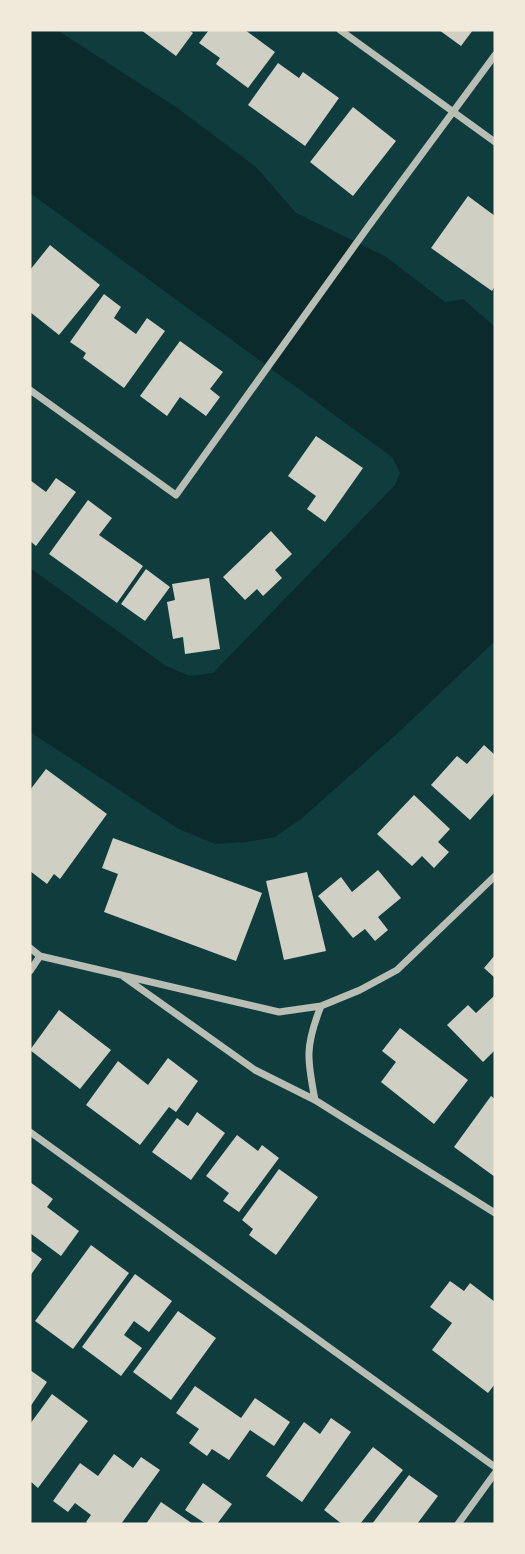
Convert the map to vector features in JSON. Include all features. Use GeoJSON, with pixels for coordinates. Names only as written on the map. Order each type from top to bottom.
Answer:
{"type":"FeatureCollection","features":[{"type":"Feature","properties":{"kind":"street"},"geometry":{"type":"LineString","coordinates":[[340,30],[495,142]]}},
{"type":"Feature","properties":{"kind":"street"},"geometry":{"type":"LineString","coordinates":[[30,390],[176,495],[495,55]]}},
{"type":"Feature","properties":{"kind":"street"},"geometry":{"type":"LineString","coordinates":[[30,948],[40,956],[279,1012],[321,1006],[397,971],[495,876]]}},
{"type":"Feature","properties":{"kind":"street"},"geometry":{"type":"LineString","coordinates":[[30,971],[40,956]]}},
{"type":"Feature","properties":{"kind":"street"},"geometry":{"type":"LineString","coordinates":[[121,975],[255,1070],[314,1100],[493,1212]]}},
{"type":"Feature","properties":{"kind":"street"},"geometry":{"type":"LineString","coordinates":[[314,1100],[307,1060],[311,1030],[321,1006]]}},
{"type":"Feature","properties":{"kind":"street"},"geometry":{"type":"LineString","coordinates":[[30,1132],[495,1467]]}},
{"type":"Feature","properties":{"kind":"street"},"geometry":{"type":"LineString","coordinates":[[458,1524],[495,1473]]}},
{"type":"Feature","properties":{"kind":"water"},"geometry":{"type":"Polygon","coordinates":[[[30,30],[57,30],[176,107],[256,167],[296,213],[385,256],[445,302],[463,299],[495,327],[495,641],[399,732],[300,820],[275,837],[215,844],[179,829],[30,732],[30,568],[166,666],[190,676],[213,673],[395,485],[400,473],[392,457],[30,193],[30,30]]]}},
{"type":"Feature","properties":{"kind":"building"},"geometry":{"type":"Polygon","coordinates":[[[141,30],[189,30],[193,33],[176,56],[141,30]]]}},
{"type":"Feature","properties":{"kind":"building"},"geometry":{"type":"Polygon","coordinates":[[[209,30],[245,30],[275,52],[248,88],[216,64],[220,58],[199,43],[209,30]]]}},
{"type":"Feature","properties":{"kind":"building"},"geometry":{"type":"Polygon","coordinates":[[[439,30],[473,30],[461,46],[439,30]]]}},
{"type":"Feature","properties":{"kind":"building"},"geometry":{"type":"Polygon","coordinates":[[[278,63],[299,78],[303,72],[339,98],[305,146],[248,105],[278,63]]]}},
{"type":"Feature","properties":{"kind":"building"},"geometry":{"type":"Polygon","coordinates":[[[353,107],[396,141],[353,196],[310,162],[353,107]]]}},
{"type":"Feature","properties":{"kind":"building"},"geometry":{"type":"Polygon","coordinates":[[[468,196],[495,216],[495,286],[492,291],[431,248],[468,196]]]}},
{"type":"Feature","properties":{"kind":"building"},"geometry":{"type":"Polygon","coordinates":[[[50,245],[100,285],[59,335],[30,312],[30,270],[50,245]]]}},
{"type":"Feature","properties":{"kind":"building"},"geometry":{"type":"Polygon","coordinates":[[[104,294],[121,307],[114,318],[136,334],[147,318],[165,331],[124,388],[83,358],[86,353],[70,342],[104,294]]]}},
{"type":"Feature","properties":{"kind":"building"},"geometry":{"type":"Polygon","coordinates":[[[180,341],[223,372],[210,389],[220,397],[206,416],[180,397],[167,416],[140,396],[180,341]]]}},
{"type":"Feature","properties":{"kind":"building"},"geometry":{"type":"Polygon","coordinates":[[[316,436],[363,468],[325,522],[307,509],[316,496],[288,476],[316,436]]]}},
{"type":"Feature","properties":{"kind":"building"},"geometry":{"type":"Polygon","coordinates":[[[56,478],[76,492],[36,546],[30,541],[30,480],[46,492],[56,478]]]}},
{"type":"Feature","properties":{"kind":"building"},"geometry":{"type":"Polygon","coordinates":[[[88,500],[112,518],[99,535],[143,566],[117,603],[49,554],[88,500]]]}},
{"type":"Feature","properties":{"kind":"building"},"geometry":{"type":"Polygon","coordinates":[[[271,531],[292,554],[275,570],[282,578],[263,596],[257,589],[245,600],[223,577],[271,531]]]}},
{"type":"Feature","properties":{"kind":"building"},"geometry":{"type":"Polygon","coordinates":[[[146,569],[170,587],[145,621],[121,604],[146,569]]]}},
{"type":"Feature","properties":{"kind":"building"},"geometry":{"type":"Polygon","coordinates":[[[209,578],[220,649],[185,654],[183,637],[173,639],[167,602],[175,600],[172,584],[209,578]]]}},
{"type":"Feature","properties":{"kind":"building"},"geometry":{"type":"Polygon","coordinates":[[[484,745],[495,755],[495,792],[470,820],[431,785],[457,756],[467,764],[484,745]]]}},
{"type":"Feature","properties":{"kind":"building"},"geometry":{"type":"Polygon","coordinates":[[[46,769],[107,814],[60,879],[54,874],[47,884],[30,871],[30,790],[46,769]]]}},
{"type":"Feature","properties":{"kind":"building"},"geometry":{"type":"Polygon","coordinates":[[[414,795],[450,829],[438,842],[449,852],[434,868],[422,856],[412,866],[377,834],[414,795]]]}},
{"type":"Feature","properties":{"kind":"building"},"geometry":{"type":"Polygon","coordinates":[[[113,838],[262,893],[236,961],[104,912],[118,874],[102,868],[113,838]]]}},
{"type":"Feature","properties":{"kind":"building"},"geometry":{"type":"Polygon","coordinates":[[[378,870],[401,898],[378,917],[388,930],[375,941],[365,929],[353,938],[318,896],[341,877],[352,892],[378,870]]]}},
{"type":"Feature","properties":{"kind":"building"},"geometry":{"type":"Polygon","coordinates":[[[307,872],[326,951],[284,960],[266,881],[307,872]]]}},
{"type":"Feature","properties":{"kind":"building"},"geometry":{"type":"Polygon","coordinates":[[[495,955],[495,978],[484,968],[495,955]]]}},
{"type":"Feature","properties":{"kind":"building"},"geometry":{"type":"Polygon","coordinates":[[[495,995],[495,1050],[483,1062],[447,1025],[468,1005],[476,1013],[495,995]]]}},
{"type":"Feature","properties":{"kind":"building"},"geometry":{"type":"Polygon","coordinates":[[[59,1010],[111,1050],[80,1089],[30,1050],[59,1010]]]}},
{"type":"Feature","properties":{"kind":"building"},"geometry":{"type":"Polygon","coordinates":[[[400,1028],[468,1080],[434,1124],[381,1082],[396,1062],[382,1051],[400,1028]]]}},
{"type":"Feature","properties":{"kind":"building"},"geometry":{"type":"Polygon","coordinates":[[[168,1058],[198,1081],[176,1112],[169,1107],[140,1145],[86,1105],[118,1061],[148,1085],[168,1058]]]}},
{"type":"Feature","properties":{"kind":"building"},"geometry":{"type":"Polygon","coordinates":[[[491,1096],[495,1099],[495,1177],[454,1147],[491,1096]]]}},
{"type":"Feature","properties":{"kind":"building"},"geometry":{"type":"Polygon","coordinates":[[[197,1112],[225,1133],[191,1180],[152,1152],[177,1118],[188,1126],[197,1112]]]}},
{"type":"Feature","properties":{"kind":"building"},"geometry":{"type":"Polygon","coordinates":[[[237,1135],[258,1151],[262,1145],[279,1158],[239,1212],[223,1201],[229,1193],[206,1176],[237,1135]]]}},
{"type":"Feature","properties":{"kind":"building"},"geometry":{"type":"Polygon","coordinates":[[[279,1169],[318,1197],[276,1255],[249,1235],[253,1229],[242,1220],[279,1169]]]}},
{"type":"Feature","properties":{"kind":"building"},"geometry":{"type":"Polygon","coordinates":[[[30,1182],[53,1199],[47,1207],[79,1231],[61,1256],[30,1233],[30,1182]]]}},
{"type":"Feature","properties":{"kind":"building"},"geometry":{"type":"Polygon","coordinates":[[[91,1245],[129,1273],[73,1349],[35,1321],[91,1245]]]}},
{"type":"Feature","properties":{"kind":"building"},"geometry":{"type":"Polygon","coordinates":[[[30,1250],[42,1259],[30,1276],[30,1250]]]}},
{"type":"Feature","properties":{"kind":"building"},"geometry":{"type":"Polygon","coordinates":[[[135,1274],[172,1301],[149,1332],[134,1321],[124,1335],[142,1348],[121,1376],[82,1347],[135,1274]]]}},
{"type":"Feature","properties":{"kind":"building"},"geometry":{"type":"Polygon","coordinates":[[[450,1281],[464,1291],[470,1283],[495,1302],[495,1384],[488,1393],[432,1350],[452,1323],[430,1307],[450,1281]]]}},
{"type":"Feature","properties":{"kind":"building"},"geometry":{"type":"Polygon","coordinates":[[[178,1311],[216,1338],[171,1400],[133,1372],[178,1311]]]}},
{"type":"Feature","properties":{"kind":"building"},"geometry":{"type":"Polygon","coordinates":[[[30,1370],[47,1382],[30,1407],[30,1370]]]}},
{"type":"Feature","properties":{"kind":"building"},"geometry":{"type":"Polygon","coordinates":[[[195,1386],[241,1418],[255,1398],[290,1422],[274,1446],[250,1430],[229,1460],[212,1449],[207,1456],[189,1443],[199,1429],[176,1413],[195,1386]]]}},
{"type":"Feature","properties":{"kind":"building"},"geometry":{"type":"Polygon","coordinates":[[[52,1394],[88,1421],[38,1488],[30,1481],[30,1424],[52,1394]]]}},
{"type":"Feature","properties":{"kind":"building"},"geometry":{"type":"Polygon","coordinates":[[[331,1418],[351,1432],[302,1502],[266,1476],[304,1422],[320,1434],[331,1418]]]}},
{"type":"Feature","properties":{"kind":"building"},"geometry":{"type":"Polygon","coordinates":[[[373,1447],[403,1470],[360,1524],[342,1524],[324,1510],[373,1447]]]}},
{"type":"Feature","properties":{"kind":"building"},"geometry":{"type":"Polygon","coordinates":[[[114,1454],[133,1468],[141,1457],[160,1470],[121,1524],[89,1524],[86,1522],[91,1515],[75,1503],[68,1512],[53,1501],[80,1463],[98,1476],[114,1454]]]}},
{"type":"Feature","properties":{"kind":"building"},"geometry":{"type":"Polygon","coordinates":[[[409,1475],[438,1496],[417,1524],[372,1524],[409,1475]]]}},
{"type":"Feature","properties":{"kind":"building"},"geometry":{"type":"Polygon","coordinates":[[[203,1483],[232,1504],[217,1524],[206,1524],[185,1510],[203,1483]]]}},
{"type":"Feature","properties":{"kind":"building"},"geometry":{"type":"Polygon","coordinates":[[[161,1502],[193,1524],[146,1524],[161,1502]]]}}]}
